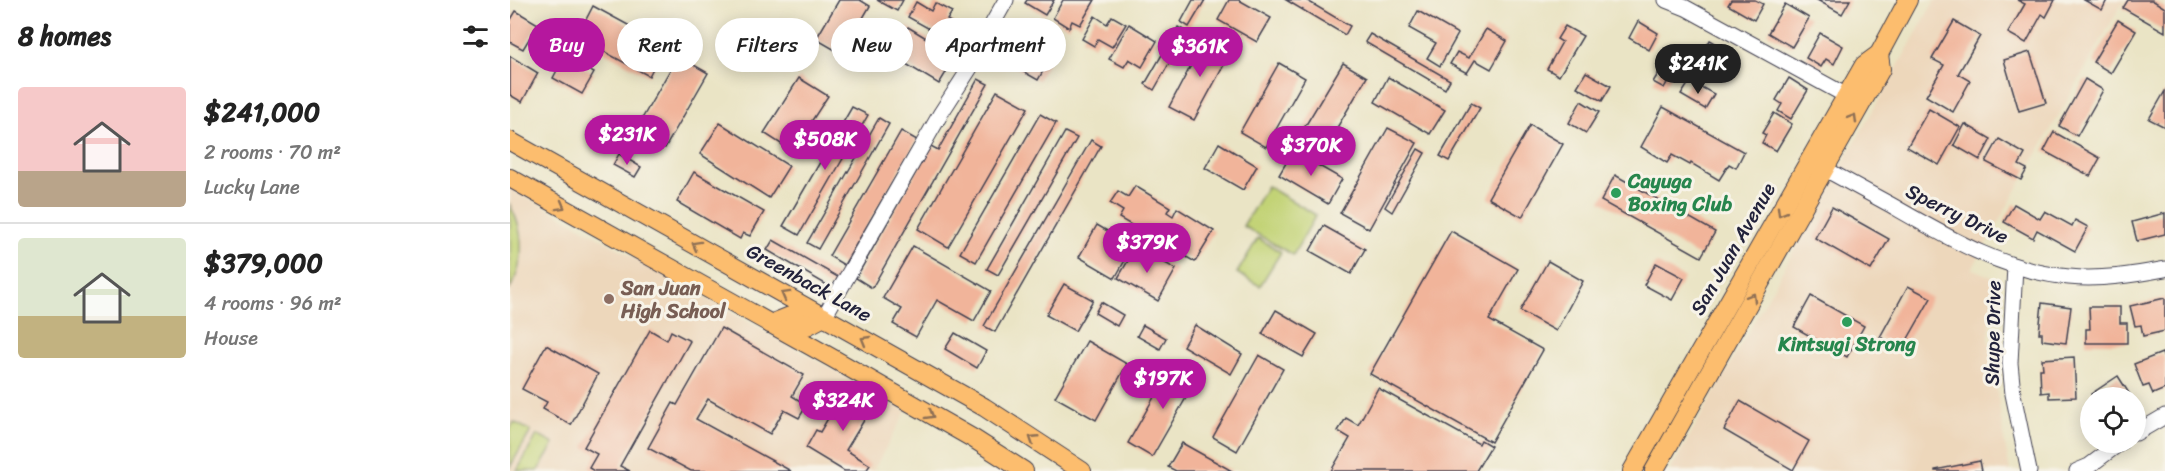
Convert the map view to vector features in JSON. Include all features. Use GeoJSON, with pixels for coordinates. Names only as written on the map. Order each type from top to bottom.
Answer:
{"type":"FeatureCollection","features":[{"type":"Feature","properties":{"kind":"main road","name":"San Juan Avenue"},"geometry":{"type":"LineString","coordinates":[[1654,471],[1737,322],[1817,165],[1847,96],[1864,65],[1878,54],[1908,0]]}},
{"type":"Feature","properties":{"kind":"main road","name":"San Juan Avenue"},"geometry":{"type":"LineString","coordinates":[[1632,471],[1692,367],[1817,165],[1881,69],[1878,54]]}},
{"type":"Feature","properties":{"kind":"main road","name":"Greenback Lane"},"geometry":{"type":"LineString","coordinates":[[510,141],[984,407],[1082,471]]}},
{"type":"Feature","properties":{"kind":"main road"},"geometry":{"type":"LineString","coordinates":[[510,178],[974,439],[1024,471]]}},
{"type":"Feature","properties":{"kind":"main road"},"geometry":{"type":"LineString","coordinates":[[770,324],[790,316],[807,326],[824,317]]}},
{"type":"Feature","properties":{"kind":"main road"},"geometry":{"type":"LineString","coordinates":[[1669,443],[1666,431],[1688,390],[1692,367],[1702,365],[1720,333],[1737,322]]}},
{"type":"Feature","properties":{"kind":"street"},"geometry":{"type":"LineString","coordinates":[[996,18],[1006,0]]}},
{"type":"Feature","properties":{"kind":"street"},"geometry":{"type":"LineString","coordinates":[[1666,0],[1686,8],[1847,96]]}},
{"type":"Feature","properties":{"kind":"street"},"geometry":{"type":"LineString","coordinates":[[824,317],[941,113],[967,72]]}},
{"type":"Feature","properties":{"kind":"street","name":"Sperry Drive"},"geometry":{"type":"LineString","coordinates":[[1817,165],[1963,246],[2015,266],[2072,278],[2125,277],[2165,269]]}},
{"type":"Feature","properties":{"kind":"street","name":"Shupe Drive"},"geometry":{"type":"LineString","coordinates":[[2015,266],[2010,363],[2013,394],[2029,471]]}},
{"type":"Feature","properties":{"kind":"street"},"geometry":{"type":"LineString","coordinates":[[2146,427],[2165,416]]}},
{"type":"Feature","properties":{"kind":"street"},"geometry":{"type":"LineString","coordinates":[[2077,471],[2089,466],[2106,453]]}},
{"type":"Feature","properties":{"kind":"shaded area"},"geometry":{"type":"Polygon","coordinates":[[[1935,0],[2124,0],[1972,269],[1990,276],[1995,283],[1989,338],[2010,471],[1670,471],[1935,0]]]}},
{"type":"Feature","properties":{"kind":"shaded area","name":"San Juan High School"},"geometry":{"type":"Polygon","coordinates":[[[510,187],[906,411],[873,471],[510,471],[510,187]]]}},
{"type":"Feature","properties":{"kind":"green space"},"geometry":{"type":"Polygon","coordinates":[[[1267,186],[1316,215],[1293,255],[1243,226],[1267,186]]]}},
{"type":"Feature","properties":{"kind":"green space"},"geometry":{"type":"Polygon","coordinates":[[[510,205],[521,236],[521,258],[510,289],[510,205]]]}},
{"type":"Feature","properties":{"kind":"green space"},"geometry":{"type":"Polygon","coordinates":[[[1258,238],[1281,252],[1260,286],[1237,273],[1258,238]]]}},
{"type":"Feature","properties":{"kind":"green space"},"geometry":{"type":"Polygon","coordinates":[[[514,422],[531,431],[510,467],[510,429],[514,422]]]}},
{"type":"Feature","properties":{"kind":"green space"},"geometry":{"type":"Polygon","coordinates":[[[537,435],[554,444],[538,471],[517,471],[537,435]]]}},
{"type":"Feature","properties":{"kind":"building"},"geometry":{"type":"Polygon","coordinates":[[[839,0],[860,0],[870,6],[863,18],[831,18],[831,48],[819,41],[819,34],[839,0]]]}},
{"type":"Feature","properties":{"kind":"building"},"geometry":{"type":"Polygon","coordinates":[[[877,0],[903,0],[897,11],[877,0]]]}},
{"type":"Feature","properties":{"kind":"building"},"geometry":{"type":"Polygon","coordinates":[[[1027,0],[1054,0],[1045,15],[1025,3],[1027,0]]]}},
{"type":"Feature","properties":{"kind":"building"},"geometry":{"type":"Polygon","coordinates":[[[1063,0],[1095,0],[1080,25],[1072,21],[1069,28],[1066,26],[1066,18],[1053,18],[1063,0]]]}},
{"type":"Feature","properties":{"kind":"building"},"geometry":{"type":"Polygon","coordinates":[[[1193,0],[1205,0],[1189,27],[1181,22],[1193,0]]]}},
{"type":"Feature","properties":{"kind":"building"},"geometry":{"type":"Polygon","coordinates":[[[1229,0],[1239,0],[1271,18],[1257,42],[1218,20],[1229,0]]]}},
{"type":"Feature","properties":{"kind":"building"},"geometry":{"type":"Polygon","coordinates":[[[1286,0],[1306,0],[1350,26],[1345,35],[1286,0]]]}},
{"type":"Feature","properties":{"kind":"building"},"geometry":{"type":"Polygon","coordinates":[[[1731,0],[1755,0],[1763,4],[1754,20],[1728,5],[1731,0]]]}},
{"type":"Feature","properties":{"kind":"building"},"geometry":{"type":"Polygon","coordinates":[[[1817,0],[1850,0],[1842,14],[1817,0]]]}},
{"type":"Feature","properties":{"kind":"building"},"geometry":{"type":"Polygon","coordinates":[[[2017,0],[2055,0],[2046,17],[2042,14],[2026,43],[2008,33],[2025,4],[2017,0]]]}},
{"type":"Feature","properties":{"kind":"building"},"geometry":{"type":"Polygon","coordinates":[[[2084,0],[2107,0],[2102,10],[2084,0]]]}},
{"type":"Feature","properties":{"kind":"building"},"geometry":{"type":"Polygon","coordinates":[[[2128,0],[2152,0],[2165,8],[2165,32],[2123,8],[2128,0]]]}},
{"type":"Feature","properties":{"kind":"building"},"geometry":{"type":"Polygon","coordinates":[[[916,2],[931,11],[935,3],[952,12],[948,18],[925,18],[925,26],[908,17],[916,2]]]}},
{"type":"Feature","properties":{"kind":"building"},"geometry":{"type":"Polygon","coordinates":[[[1785,4],[1809,18],[1792,47],[1768,33],[1785,4]]]}},
{"type":"Feature","properties":{"kind":"building"},"geometry":{"type":"Polygon","coordinates":[[[593,6],[617,19],[617,59],[605,52],[605,18],[587,18],[593,6]]]}},
{"type":"Feature","properties":{"kind":"building"},"geometry":{"type":"Polygon","coordinates":[[[516,11],[528,18],[528,41],[523,49],[510,42],[510,21],[516,11]]]}},
{"type":"Feature","properties":{"kind":"building"},"geometry":{"type":"Polygon","coordinates":[[[1418,11],[1458,34],[1440,66],[1427,58],[1436,43],[1409,28],[1418,11]]]}},
{"type":"Feature","properties":{"kind":"building"},"geometry":{"type":"Polygon","coordinates":[[[1095,16],[1107,24],[1112,16],[1126,24],[1112,47],[1098,39],[1094,46],[1082,39],[1095,16]]]}},
{"type":"Feature","properties":{"kind":"building"},"geometry":{"type":"Polygon","coordinates":[[[2118,20],[2136,31],[2111,73],[2093,62],[2118,20]]]}},
{"type":"Feature","properties":{"kind":"building"},"geometry":{"type":"Polygon","coordinates":[[[1638,21],[1658,33],[1649,50],[1629,38],[1638,21]]]}},
{"type":"Feature","properties":{"kind":"building"},"geometry":{"type":"Polygon","coordinates":[[[1954,21],[1980,36],[1958,74],[1970,81],[1953,112],[1926,96],[1944,65],[1932,59],[1954,21]]]}},
{"type":"Feature","properties":{"kind":"building"},"geometry":{"type":"Polygon","coordinates":[[[1129,24],[1157,41],[1142,67],[1129,59],[1124,67],[1109,59],[1129,24]]]}},
{"type":"Feature","properties":{"kind":"building"},"geometry":{"type":"Polygon","coordinates":[[[1565,26],[1583,36],[1559,76],[1547,69],[1562,42],[1557,39],[1565,26]]]}},
{"type":"Feature","properties":{"kind":"building"},"geometry":{"type":"Polygon","coordinates":[[[1178,27],[1187,32],[1154,90],[1145,84],[1178,27]]]}},
{"type":"Feature","properties":{"kind":"building"},"geometry":{"type":"Polygon","coordinates":[[[1486,29],[1507,41],[1491,69],[1475,60],[1467,73],[1450,64],[1457,52],[1469,58],[1486,29]]]}},
{"type":"Feature","properties":{"kind":"building"},"geometry":{"type":"Polygon","coordinates":[[[913,30],[925,37],[925,72],[946,72],[939,84],[913,68],[913,30]]]}},
{"type":"Feature","properties":{"kind":"building"},"geometry":{"type":"Polygon","coordinates":[[[1820,33],[1843,46],[1834,64],[1826,59],[1821,67],[1806,58],[1820,33]]]}},
{"type":"Feature","properties":{"kind":"building"},"geometry":{"type":"Polygon","coordinates":[[[1370,34],[1450,80],[1445,89],[1365,42],[1370,34]]]}},
{"type":"Feature","properties":{"kind":"building"},"geometry":{"type":"Polygon","coordinates":[[[1206,37],[1232,50],[1194,120],[1169,107],[1206,37]]]}},
{"type":"Feature","properties":{"kind":"building"},"geometry":{"type":"Polygon","coordinates":[[[1710,40],[1738,56],[1729,71],[1702,55],[1710,40]]]}},
{"type":"Feature","properties":{"kind":"building"},"geometry":{"type":"Polygon","coordinates":[[[2030,52],[2046,103],[2019,111],[2004,60],[2030,52]]]}},
{"type":"Feature","properties":{"kind":"building"},"geometry":{"type":"Polygon","coordinates":[[[510,56],[528,67],[528,72],[538,73],[522,102],[510,95],[510,56]]]}},
{"type":"Feature","properties":{"kind":"building"},"geometry":{"type":"Polygon","coordinates":[[[1279,63],[1305,78],[1266,147],[1240,132],[1279,63]]]}},
{"type":"Feature","properties":{"kind":"building"},"geometry":{"type":"Polygon","coordinates":[[[1343,63],[1367,77],[1322,153],[1298,138],[1343,63]]]}},
{"type":"Feature","properties":{"kind":"building"},"geometry":{"type":"Polygon","coordinates":[[[1663,66],[1673,72],[1664,88],[1653,82],[1663,66]]]}},
{"type":"Feature","properties":{"kind":"building"},"geometry":{"type":"Polygon","coordinates":[[[703,70],[708,73],[665,148],[635,131],[669,72],[703,72],[703,70]]]}},
{"type":"Feature","properties":{"kind":"building"},"geometry":{"type":"Polygon","coordinates":[[[556,72],[594,73],[582,94],[553,78],[556,72]]]}},
{"type":"Feature","properties":{"kind":"building"},"geometry":{"type":"Polygon","coordinates":[[[1024,72],[1042,72],[1038,80],[1024,72]]]}},
{"type":"Feature","properties":{"kind":"building"},"geometry":{"type":"Polygon","coordinates":[[[1586,72],[1611,86],[1602,101],[1577,87],[1586,72]]]}},
{"type":"Feature","properties":{"kind":"building"},"geometry":{"type":"Polygon","coordinates":[[[1388,77],[1445,110],[1430,134],[1375,102],[1388,77]]]}},
{"type":"Feature","properties":{"kind":"building"},"geometry":{"type":"Polygon","coordinates":[[[799,78],[828,96],[792,151],[764,133],[799,78]]]}},
{"type":"Feature","properties":{"kind":"building"},"geometry":{"type":"Polygon","coordinates":[[[1789,78],[1808,90],[1791,119],[1778,111],[1782,104],[1776,100],[1789,78]]]}},
{"type":"Feature","properties":{"kind":"building"},"geometry":{"type":"Polygon","coordinates":[[[978,79],[988,84],[872,288],[856,278],[931,146],[938,150],[978,79]]]}},
{"type":"Feature","properties":{"kind":"building"},"geometry":{"type":"Polygon","coordinates":[[[2085,79],[2103,90],[2077,136],[2059,126],[2085,79]]]}},
{"type":"Feature","properties":{"kind":"building"},"geometry":{"type":"Polygon","coordinates":[[[1690,81],[1714,94],[1705,109],[1681,95],[1690,81]]]}},
{"type":"Feature","properties":{"kind":"building"},"geometry":{"type":"Polygon","coordinates":[[[997,91],[1028,108],[948,247],[918,229],[997,91]]]}},
{"type":"Feature","properties":{"kind":"building"},"geometry":{"type":"Polygon","coordinates":[[[2165,91],[2165,127],[2149,119],[2165,91]]]}},
{"type":"Feature","properties":{"kind":"building"},"geometry":{"type":"Polygon","coordinates":[[[1581,101],[1599,112],[1586,133],[1569,123],[1581,101]]]}},
{"type":"Feature","properties":{"kind":"building"},"geometry":{"type":"Polygon","coordinates":[[[1471,103],[1480,108],[1449,161],[1440,156],[1471,103]]]}},
{"type":"Feature","properties":{"kind":"building"},"geometry":{"type":"Polygon","coordinates":[[[852,107],[868,115],[799,235],[783,226],[852,107]]]}},
{"type":"Feature","properties":{"kind":"building"},"geometry":{"type":"Polygon","coordinates":[[[1663,107],[1744,152],[1736,168],[1729,164],[1719,180],[1691,163],[1690,165],[1672,155],[1667,163],[1641,147],[1663,107]]]}},
{"type":"Feature","properties":{"kind":"building"},"geometry":{"type":"Polygon","coordinates":[[[1929,109],[1960,127],[1939,165],[1907,147],[1929,109]]]}},
{"type":"Feature","properties":{"kind":"building"},"geometry":{"type":"Polygon","coordinates":[[[1774,113],[1792,124],[1776,151],[1762,143],[1766,135],[1762,133],[1774,113]]]}},
{"type":"Feature","properties":{"kind":"building"},"geometry":{"type":"Polygon","coordinates":[[[1040,114],[1056,123],[976,262],[960,253],[1040,114]]]}},
{"type":"Feature","properties":{"kind":"building"},"geometry":{"type":"Polygon","coordinates":[[[879,118],[889,124],[818,249],[807,243],[879,118]]]}},
{"type":"Feature","properties":{"kind":"building"},"geometry":{"type":"Polygon","coordinates":[[[720,123],[789,166],[769,198],[700,154],[720,123]]]}},
{"type":"Feature","properties":{"kind":"building"},"geometry":{"type":"Polygon","coordinates":[[[1965,124],[1991,139],[1980,160],[1954,145],[1965,124]]]}},
{"type":"Feature","properties":{"kind":"building"},"geometry":{"type":"Polygon","coordinates":[[[1530,125],[1563,144],[1522,217],[1488,198],[1530,125]]]}},
{"type":"Feature","properties":{"kind":"building"},"geometry":{"type":"Polygon","coordinates":[[[1388,128],[1417,143],[1369,229],[1340,213],[1388,128]]]}},
{"type":"Feature","properties":{"kind":"building"},"geometry":{"type":"Polygon","coordinates":[[[901,131],[917,140],[844,265],[829,256],[901,131]]]}},
{"type":"Feature","properties":{"kind":"building"},"geometry":{"type":"Polygon","coordinates":[[[1065,132],[1077,138],[998,275],[987,269],[1065,132]]]}},
{"type":"Feature","properties":{"kind":"building"},"geometry":{"type":"Polygon","coordinates":[[[2054,132],[2100,158],[2090,176],[2044,151],[2054,132]]]}},
{"type":"Feature","properties":{"kind":"building"},"geometry":{"type":"Polygon","coordinates":[[[1999,139],[2025,154],[2019,165],[2027,169],[2021,180],[1986,162],[1999,139]]]}},
{"type":"Feature","properties":{"kind":"building"},"geometry":{"type":"Polygon","coordinates":[[[1091,140],[1101,146],[995,332],[984,326],[1091,140]]]}},
{"type":"Feature","properties":{"kind":"building"},"geometry":{"type":"Polygon","coordinates":[[[1219,143],[1257,166],[1243,190],[1205,168],[1219,143]]]}},
{"type":"Feature","properties":{"kind":"building"},"geometry":{"type":"Polygon","coordinates":[[[1418,149],[1425,153],[1392,212],[1385,207],[1418,149]]]}},
{"type":"Feature","properties":{"kind":"building"},"geometry":{"type":"Polygon","coordinates":[[[1293,151],[1342,179],[1328,204],[1279,175],[1293,151]]]}},
{"type":"Feature","properties":{"kind":"building"},"geometry":{"type":"Polygon","coordinates":[[[619,154],[641,167],[635,177],[613,165],[619,154]]]}},
{"type":"Feature","properties":{"kind":"building"},"geometry":{"type":"Polygon","coordinates":[[[694,172],[764,212],[750,236],[743,233],[740,239],[677,202],[694,172]]]}},
{"type":"Feature","properties":{"kind":"building"},"geometry":{"type":"Polygon","coordinates":[[[1615,175],[1715,232],[1701,257],[1601,201],[1615,175]]]}},
{"type":"Feature","properties":{"kind":"building"},"geometry":{"type":"Polygon","coordinates":[[[1135,186],[1170,207],[1167,212],[1173,216],[1177,208],[1214,231],[1195,262],[1119,218],[1123,211],[1110,203],[1118,191],[1128,197],[1135,186]]]}},
{"type":"Feature","properties":{"kind":"building"},"geometry":{"type":"Polygon","coordinates":[[[2014,204],[2040,219],[2045,211],[2072,226],[2075,220],[2088,227],[2075,251],[2037,230],[2033,238],[2004,222],[2014,204]]]}},
{"type":"Feature","properties":{"kind":"building"},"geometry":{"type":"Polygon","coordinates":[[[1832,207],[1889,239],[1871,270],[1815,238],[1832,207]]]}},
{"type":"Feature","properties":{"kind":"building"},"geometry":{"type":"Polygon","coordinates":[[[2165,213],[2165,234],[2137,241],[2132,222],[2165,213]]]}},
{"type":"Feature","properties":{"kind":"building"},"geometry":{"type":"Polygon","coordinates":[[[1097,225],[1133,246],[1115,278],[1079,257],[1097,225]]]}},
{"type":"Feature","properties":{"kind":"building"},"geometry":{"type":"Polygon","coordinates":[[[1324,226],[1365,249],[1351,274],[1310,251],[1324,226]]]}},
{"type":"Feature","properties":{"kind":"building"},"geometry":{"type":"Polygon","coordinates":[[[1451,231],[1518,269],[1489,320],[1543,350],[1491,442],[1370,374],[1451,231]]]}},
{"type":"Feature","properties":{"kind":"building"},"geometry":{"type":"Polygon","coordinates":[[[773,240],[838,277],[832,288],[767,250],[773,240]]]}},
{"type":"Feature","properties":{"kind":"building"},"geometry":{"type":"Polygon","coordinates":[[[913,246],[991,291],[974,321],[937,300],[916,337],[893,324],[902,309],[883,298],[913,246]]]}},
{"type":"Feature","properties":{"kind":"building"},"geometry":{"type":"Polygon","coordinates":[[[1136,247],[1176,269],[1158,301],[1118,278],[1136,247]]]}},
{"type":"Feature","properties":{"kind":"building"},"geometry":{"type":"Polygon","coordinates":[[[1548,261],[1583,281],[1556,331],[1520,311],[1548,261]]]}},
{"type":"Feature","properties":{"kind":"building"},"geometry":{"type":"Polygon","coordinates":[[[1656,263],[1684,278],[1672,300],[1644,285],[1656,263]]]}},
{"type":"Feature","properties":{"kind":"building"},"geometry":{"type":"Polygon","coordinates":[[[1064,284],[1093,300],[1075,331],[1046,315],[1064,284]]]}},
{"type":"Feature","properties":{"kind":"building"},"geometry":{"type":"Polygon","coordinates":[[[1908,286],[1931,298],[1902,349],[1880,337],[1908,286]]]}},
{"type":"Feature","properties":{"kind":"building"},"geometry":{"type":"Polygon","coordinates":[[[1811,296],[1864,326],[1847,357],[1794,327],[1811,296]]]}},
{"type":"Feature","properties":{"kind":"building"},"geometry":{"type":"Polygon","coordinates":[[[2165,298],[2165,331],[2143,336],[2141,325],[2135,326],[2130,306],[2165,298]]]}},
{"type":"Feature","properties":{"kind":"building"},"geometry":{"type":"Polygon","coordinates":[[[1101,302],[1123,315],[1117,326],[1095,313],[1101,302]]]}},
{"type":"Feature","properties":{"kind":"building"},"geometry":{"type":"Polygon","coordinates":[[[2042,303],[2071,307],[2066,343],[2042,340],[2042,333],[2039,333],[2042,303]]]}},
{"type":"Feature","properties":{"kind":"building"},"geometry":{"type":"Polygon","coordinates":[[[2089,307],[2120,307],[2120,323],[2127,323],[2127,343],[2086,343],[2086,329],[2090,329],[2089,307]]]}},
{"type":"Feature","properties":{"kind":"building"},"geometry":{"type":"Polygon","coordinates":[[[1276,310],[1317,334],[1303,357],[1262,334],[1276,310]]]}},
{"type":"Feature","properties":{"kind":"building"},"geometry":{"type":"Polygon","coordinates":[[[1143,325],[1166,338],[1160,349],[1137,336],[1143,325]]]}},
{"type":"Feature","properties":{"kind":"building"},"geometry":{"type":"Polygon","coordinates":[[[1195,325],[1242,354],[1231,374],[1183,346],[1195,325]]]}},
{"type":"Feature","properties":{"kind":"building"},"geometry":{"type":"Polygon","coordinates":[[[721,328],[804,375],[792,396],[807,405],[799,418],[784,410],[770,434],[708,399],[696,419],[791,471],[691,471],[648,448],[673,403],[677,405],[721,328]]]}},
{"type":"Feature","properties":{"kind":"building"},"geometry":{"type":"Polygon","coordinates":[[[650,330],[667,340],[671,331],[690,341],[620,466],[630,471],[594,471],[589,468],[597,454],[584,447],[650,330]]]}},
{"type":"Feature","properties":{"kind":"building"},"geometry":{"type":"Polygon","coordinates":[[[955,333],[986,351],[977,368],[945,349],[955,333]]]}},
{"type":"Feature","properties":{"kind":"building"},"geometry":{"type":"Polygon","coordinates":[[[1087,341],[1127,364],[1096,420],[1055,397],[1087,341]]]}},
{"type":"Feature","properties":{"kind":"building"},"geometry":{"type":"Polygon","coordinates":[[[546,345],[598,374],[571,425],[543,409],[547,402],[522,389],[546,345]]]}},
{"type":"Feature","properties":{"kind":"building"},"geometry":{"type":"Polygon","coordinates":[[[2162,353],[2165,361],[2165,389],[2153,394],[2149,385],[2143,387],[2134,364],[2162,353]]]}},
{"type":"Feature","properties":{"kind":"building"},"geometry":{"type":"Polygon","coordinates":[[[1259,355],[1283,369],[1237,451],[1213,437],[1259,355]]]}},
{"type":"Feature","properties":{"kind":"building"},"geometry":{"type":"Polygon","coordinates":[[[2074,357],[2076,397],[2049,398],[2049,392],[2041,393],[2042,359],[2074,357]]]}},
{"type":"Feature","properties":{"kind":"building"},"geometry":{"type":"Polygon","coordinates":[[[1174,362],[1198,377],[1152,457],[1128,443],[1174,362]]]}},
{"type":"Feature","properties":{"kind":"building"},"geometry":{"type":"Polygon","coordinates":[[[2118,376],[2125,387],[2102,387],[2118,376]]]}},
{"type":"Feature","properties":{"kind":"building"},"geometry":{"type":"Polygon","coordinates":[[[847,386],[875,402],[846,450],[870,465],[866,471],[844,471],[806,448],[816,430],[820,432],[847,386]]]}},
{"type":"Feature","properties":{"kind":"building"},"geometry":{"type":"Polygon","coordinates":[[[1378,388],[1479,444],[1481,440],[1491,446],[1476,471],[1331,471],[1350,438],[1338,431],[1346,418],[1358,425],[1378,388]]]}},
{"type":"Feature","properties":{"kind":"building"},"geometry":{"type":"Polygon","coordinates":[[[1740,401],[1809,441],[1793,470],[1724,430],[1740,401]]]}},
{"type":"Feature","properties":{"kind":"building"},"geometry":{"type":"Polygon","coordinates":[[[1182,443],[1232,471],[1176,471],[1168,467],[1182,443]]]}},
{"type":"Feature","properties":{"kind":"building"},"geometry":{"type":"Polygon","coordinates":[[[1980,461],[1982,471],[1935,471],[1935,470],[1980,461]]]}},
{"type":"Feature","properties":{"kind":"place","name":"Cayuga Boxing Club"},"geometry":{"type":"Point","coordinates":[1616,193]}},
{"type":"Feature","properties":{"kind":"place","name":"San Juan High School"},"geometry":{"type":"Point","coordinates":[609,299]}},
{"type":"Feature","properties":{"kind":"place","name":"Kintsugi Strong"},"geometry":{"type":"Point","coordinates":[1847,322]}}]}
